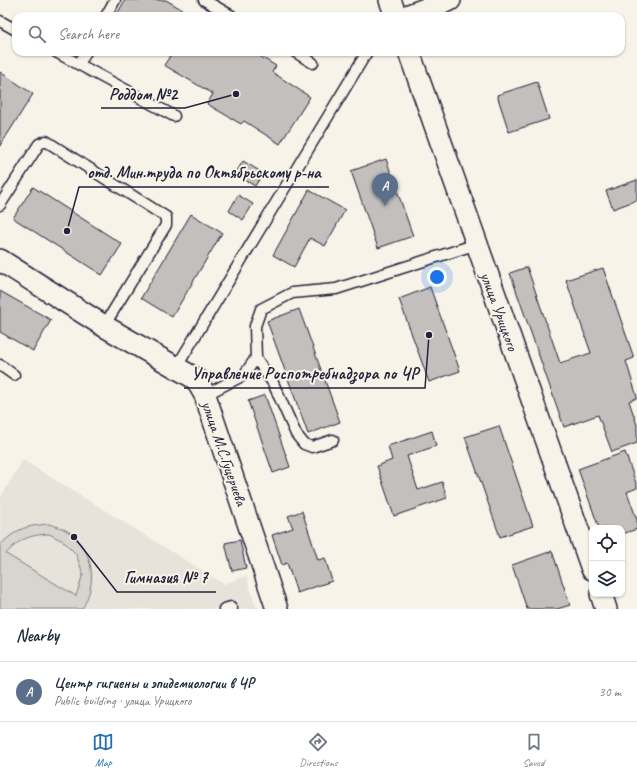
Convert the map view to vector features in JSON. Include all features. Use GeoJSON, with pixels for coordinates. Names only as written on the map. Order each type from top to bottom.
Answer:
{"type":"FeatureCollection","features":[{"type":"Feature","properties":{"kind":"street"},"geometry":{"type":"LineString","coordinates":[[395,11],[450,0]]}},
{"type":"Feature","properties":{"kind":"street","name":"улица Урицкого"},"geometry":{"type":"LineString","coordinates":[[410,56],[589,561]]}},
{"type":"Feature","properties":{"kind":"street","name":"улица М.С.Гуцериева"},"geometry":{"type":"LineString","coordinates":[[0,260],[104,326],[196,379],[205,395],[277,609]]}},
{"type":"Feature","properties":{"kind":"street"},"geometry":{"type":"LineString","coordinates":[[602,597],[606,609]]}},
{"type":"Feature","properties":{"kind":"lane"},"geometry":{"type":"LineString","coordinates":[[108,12],[115,0]]}},
{"type":"Feature","properties":{"kind":"lane"},"geometry":{"type":"LineString","coordinates":[[204,0],[225,12]]}},
{"type":"Feature","properties":{"kind":"lane"},"geometry":{"type":"LineString","coordinates":[[0,21],[12,28]]}},
{"type":"Feature","properties":{"kind":"lane"},"geometry":{"type":"LineString","coordinates":[[64,56],[174,116]]}},
{"type":"Feature","properties":{"kind":"lane"},"geometry":{"type":"LineString","coordinates":[[79,64],[84,56]]}},
{"type":"Feature","properties":{"kind":"lane"},"geometry":{"type":"LineString","coordinates":[[302,56],[313,63]]}},
{"type":"Feature","properties":{"kind":"lane"},"geometry":{"type":"LineString","coordinates":[[176,368],[365,56]]}},
{"type":"Feature","properties":{"kind":"lane"},"geometry":{"type":"LineString","coordinates":[[0,205],[39,144],[46,140],[166,218],[166,226],[104,326]]}},
{"type":"Feature","properties":{"kind":"lane"},"geometry":{"type":"LineString","coordinates":[[333,440],[312,447],[304,444],[296,434],[273,383],[256,358],[255,326],[261,309],[292,293],[336,289],[477,244]]}},
{"type":"Feature","properties":{"kind":"lane"},"geometry":{"type":"LineString","coordinates":[[205,395],[244,375],[256,358]]}},
{"type":"Feature","properties":{"kind":"lane"},"geometry":{"type":"LineString","coordinates":[[0,365],[14,374]]}},
{"type":"Feature","properties":{"kind":"lane"},"geometry":{"type":"LineString","coordinates":[[224,609],[231,607],[232,609]]}},
{"type":"Feature","properties":{"kind":"shaded area"},"geometry":{"type":"Polygon","coordinates":[[[23,460],[224,584],[246,576],[257,609],[0,609],[0,498],[23,460]]]}},
{"type":"Feature","properties":{"kind":"shaded area"},"geometry":{"type":"Polygon","coordinates":[[[49,524],[69,532],[84,549],[91,568],[92,578],[87,599],[82,609],[0,609],[0,545],[17,531],[28,527],[49,524]],[[49,534],[36,535],[20,541],[6,554],[76,596],[83,574],[76,554],[63,541],[49,534]]]}},
{"type":"Feature","properties":{"kind":"building"},"geometry":{"type":"Polygon","coordinates":[[[125,0],[166,0],[186,12],[118,12],[125,0]]]}},
{"type":"Feature","properties":{"kind":"building"},"geometry":{"type":"Polygon","coordinates":[[[170,56],[260,56],[276,66],[272,72],[310,97],[280,144],[244,121],[241,124],[207,104],[213,94],[164,65],[170,56]]]}},
{"type":"Feature","properties":{"kind":"building"},"geometry":{"type":"Polygon","coordinates":[[[0,72],[33,94],[0,146],[0,72]]]}},
{"type":"Feature","properties":{"kind":"building"},"geometry":{"type":"Polygon","coordinates":[[[537,82],[549,119],[509,132],[497,95],[537,82]]]}},
{"type":"Feature","properties":{"kind":"building"},"geometry":{"type":"Polygon","coordinates":[[[386,159],[413,236],[378,248],[351,171],[386,159]]]}},
{"type":"Feature","properties":{"kind":"building"},"geometry":{"type":"Polygon","coordinates":[[[243,161],[263,173],[255,186],[235,174],[243,161]]]}},
{"type":"Feature","properties":{"kind":"building"},"geometry":{"type":"Polygon","coordinates":[[[637,180],[637,200],[613,209],[606,191],[637,180]]]}},
{"type":"Feature","properties":{"kind":"building"},"geometry":{"type":"Polygon","coordinates":[[[33,187],[122,244],[102,275],[13,218],[33,187]]]}},
{"type":"Feature","properties":{"kind":"building"},"geometry":{"type":"Polygon","coordinates":[[[309,190],[345,210],[325,246],[310,238],[294,267],[273,255],[309,190]]]}},
{"type":"Feature","properties":{"kind":"building"},"geometry":{"type":"Polygon","coordinates":[[[238,195],[253,204],[243,220],[229,211],[238,195]]]}},
{"type":"Feature","properties":{"kind":"building"},"geometry":{"type":"Polygon","coordinates":[[[191,214],[222,233],[172,317],[141,298],[191,214]]]}},
{"type":"Feature","properties":{"kind":"building"},"geometry":{"type":"Polygon","coordinates":[[[527,267],[560,363],[591,353],[566,280],[603,268],[634,358],[626,361],[637,397],[629,401],[637,425],[637,443],[612,452],[598,415],[564,427],[510,273],[527,267]]]}},
{"type":"Feature","properties":{"kind":"building"},"geometry":{"type":"Polygon","coordinates":[[[430,287],[460,371],[429,382],[399,299],[430,287]]]}},
{"type":"Feature","properties":{"kind":"building"},"geometry":{"type":"Polygon","coordinates":[[[0,291],[51,320],[33,351],[0,332],[0,291]]]}},
{"type":"Feature","properties":{"kind":"building"},"geometry":{"type":"Polygon","coordinates":[[[299,309],[340,422],[308,434],[267,321],[299,309]]]}},
{"type":"Feature","properties":{"kind":"building"},"geometry":{"type":"Polygon","coordinates":[[[265,395],[290,467],[273,473],[248,401],[265,395]]]}},
{"type":"Feature","properties":{"kind":"building"},"geometry":{"type":"Polygon","coordinates":[[[499,426],[533,526],[500,537],[465,437],[499,426]]]}},
{"type":"Feature","properties":{"kind":"building"},"geometry":{"type":"Polygon","coordinates":[[[432,431],[436,446],[407,456],[418,490],[442,482],[447,498],[394,516],[377,466],[392,460],[388,446],[432,431]]]}},
{"type":"Feature","properties":{"kind":"building"},"geometry":{"type":"Polygon","coordinates":[[[625,452],[637,486],[637,488],[627,492],[637,520],[637,529],[625,533],[625,525],[598,525],[578,469],[625,452]]]}},
{"type":"Feature","properties":{"kind":"building"},"geometry":{"type":"Polygon","coordinates":[[[302,511],[318,560],[325,558],[332,581],[297,593],[287,563],[282,565],[272,535],[293,528],[288,516],[302,511]]]}},
{"type":"Feature","properties":{"kind":"building"},"geometry":{"type":"Polygon","coordinates":[[[240,540],[246,568],[232,571],[225,543],[240,540]]]}},
{"type":"Feature","properties":{"kind":"building"},"geometry":{"type":"Polygon","coordinates":[[[552,551],[570,605],[557,609],[527,609],[512,565],[552,551]]]}},
{"type":"Feature","properties":{"kind":"place","name":"Роддом №2"},"geometry":{"type":"Point","coordinates":[236,94]}},
{"type":"Feature","properties":{"kind":"place","name":"Центр гигиены и эпидемиологии в ЧР"},"geometry":{"type":"Point","coordinates":[385,206]}},
{"type":"Feature","properties":{"kind":"place","name":"отд. Мин.труда по Октябрьскому р-на"},"geometry":{"type":"Point","coordinates":[67,231]}},
{"type":"Feature","properties":{"kind":"place","name":"Управление Роспотребнадзора по ЧР"},"geometry":{"type":"Point","coordinates":[429,335]}},
{"type":"Feature","properties":{"kind":"place","name":"Гимназия № 7"},"geometry":{"type":"Point","coordinates":[74,537]}}]}
